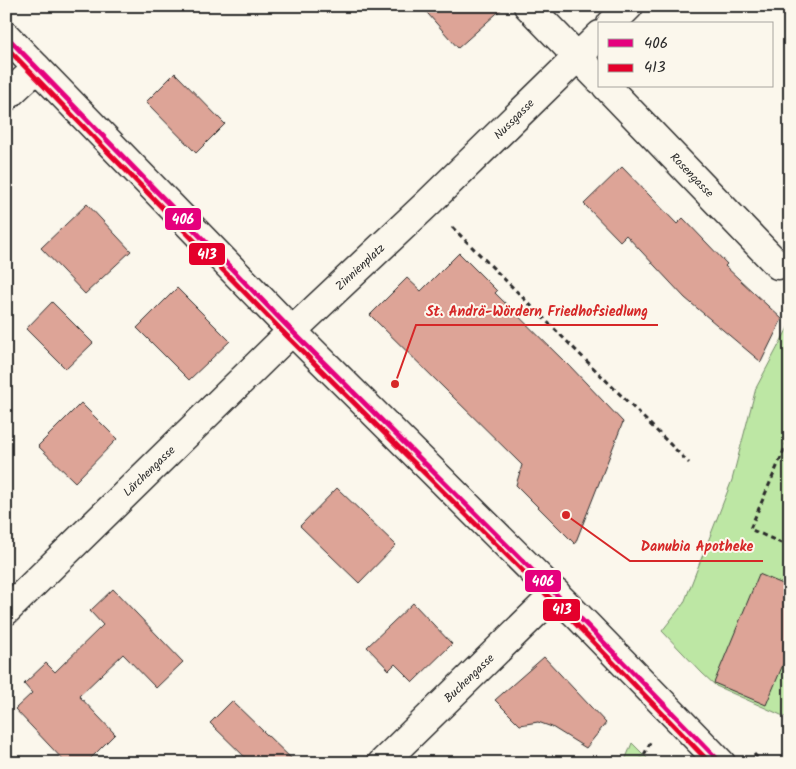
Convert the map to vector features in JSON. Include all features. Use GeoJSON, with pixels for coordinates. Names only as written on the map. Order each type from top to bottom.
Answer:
{"type":"FeatureCollection","features":[{"type":"Feature","properties":{"kind":"street"},"geometry":{"type":"LineString","coordinates":[[528,6],[598,78]]}},
{"type":"Feature","properties":{"kind":"street"},"geometry":{"type":"LineString","coordinates":[[613,22],[629,6]]}},
{"type":"Feature","properties":{"kind":"street"},"geometry":{"type":"LineString","coordinates":[[6,36],[292,331],[556,593],[721,763]]}},
{"type":"Feature","properties":{"kind":"street","name":"Nussgasse"},"geometry":{"type":"LineString","coordinates":[[428,203],[598,37]]}},
{"type":"Feature","properties":{"kind":"street"},"geometry":{"type":"LineString","coordinates":[[6,98],[38,68]]}},
{"type":"Feature","properties":{"kind":"street","name":"Rosengasse"},"geometry":{"type":"LineString","coordinates":[[608,88],[778,264]]}},
{"type":"Feature","properties":{"kind":"street","name":"Zinnienplatz"},"geometry":{"type":"LineString","coordinates":[[292,331],[428,203]]}},
{"type":"Feature","properties":{"kind":"street","name":"Lärchengasse"},"geometry":{"type":"LineString","coordinates":[[6,611],[292,331]]}},
{"type":"Feature","properties":{"kind":"street","name":"Buchengasse"},"geometry":{"type":"LineString","coordinates":[[382,763],[556,593]]}},
{"type":"Feature","properties":{"kind":"path"},"geometry":{"type":"LineString","coordinates":[[428,203],[689,464]]}},
{"type":"Feature","properties":{"kind":"path"},"geometry":{"type":"LineString","coordinates":[[790,436],[750,529],[790,547]]}},
{"type":"Feature","properties":{"kind":"path"},"geometry":{"type":"LineString","coordinates":[[640,763],[652,740]]}},
{"type":"Feature","properties":{"kind":"green space"},"geometry":{"type":"Polygon","coordinates":[[[790,324],[790,719],[716,686],[662,631],[684,603],[732,480],[756,388],[790,324]]]}},
{"type":"Feature","properties":{"kind":"green space"},"geometry":{"type":"Polygon","coordinates":[[[632,743],[652,763],[624,763],[632,743]]]}},
{"type":"Feature","properties":{"kind":"building"},"geometry":{"type":"Polygon","coordinates":[[[421,6],[505,6],[458,48],[421,6]]]}},
{"type":"Feature","properties":{"kind":"building"},"geometry":{"type":"Polygon","coordinates":[[[175,73],[225,124],[196,153],[146,102],[175,73]]]}},
{"type":"Feature","properties":{"kind":"building"},"geometry":{"type":"Polygon","coordinates":[[[622,167],[677,224],[683,218],[727,264],[725,266],[782,319],[761,362],[685,298],[626,235],[620,241],[584,204],[622,167]]]}},
{"type":"Feature","properties":{"kind":"building"},"geometry":{"type":"Polygon","coordinates":[[[87,204],[131,251],[85,294],[41,248],[87,204]]]}},
{"type":"Feature","properties":{"kind":"building"},"geometry":{"type":"Polygon","coordinates":[[[459,253],[497,291],[495,293],[568,364],[623,422],[575,544],[516,485],[522,465],[370,315],[407,278],[421,291],[459,253]]]}},
{"type":"Feature","properties":{"kind":"building"},"geometry":{"type":"Polygon","coordinates":[[[177,288],[230,341],[189,380],[137,328],[177,288]]]}},
{"type":"Feature","properties":{"kind":"building"},"geometry":{"type":"Polygon","coordinates":[[[52,302],[93,343],[66,369],[26,329],[52,302]]]}},
{"type":"Feature","properties":{"kind":"building"},"geometry":{"type":"Polygon","coordinates":[[[81,403],[117,439],[75,482],[38,446],[81,403]]]}},
{"type":"Feature","properties":{"kind":"building"},"geometry":{"type":"Polygon","coordinates":[[[337,488],[396,545],[359,583],[300,526],[337,488]]]}},
{"type":"Feature","properties":{"kind":"building"},"geometry":{"type":"Polygon","coordinates":[[[759,574],[790,587],[790,648],[766,705],[714,683],[759,574]]]}},
{"type":"Feature","properties":{"kind":"building"},"geometry":{"type":"Polygon","coordinates":[[[113,589],[183,662],[156,688],[123,654],[79,696],[115,734],[86,763],[66,763],[15,709],[32,693],[24,684],[46,663],[55,672],[103,625],[90,611],[113,589]]]}},
{"type":"Feature","properties":{"kind":"building"},"geometry":{"type":"Polygon","coordinates":[[[413,603],[452,644],[413,682],[395,664],[389,670],[367,647],[413,603]]]}},
{"type":"Feature","properties":{"kind":"building"},"geometry":{"type":"Polygon","coordinates":[[[544,657],[606,723],[586,748],[552,727],[538,722],[520,725],[495,700],[544,657]]]}},
{"type":"Feature","properties":{"kind":"building"},"geometry":{"type":"Polygon","coordinates":[[[232,701],[296,763],[251,763],[210,723],[232,701]]]}},
{"type":"Feature","properties":{"kind":"transit line","name":"406"},"geometry":{"type":"LineString","coordinates":[[6,36],[292,331],[578,616],[721,763]]}},
{"type":"Feature","properties":{"kind":"transit line","name":"413"},"geometry":{"type":"LineString","coordinates":[[6,47],[287,336],[573,621],[710,763]]}},
{"type":"Feature","properties":{"kind":"place","name":"St. Andrä-Wördern Friedhofsiedlung"},"geometry":{"type":"Point","coordinates":[395,384]}},
{"type":"Feature","properties":{"kind":"place","name":"Danubia Apotheke"},"geometry":{"type":"Point","coordinates":[566,515]}}]}
